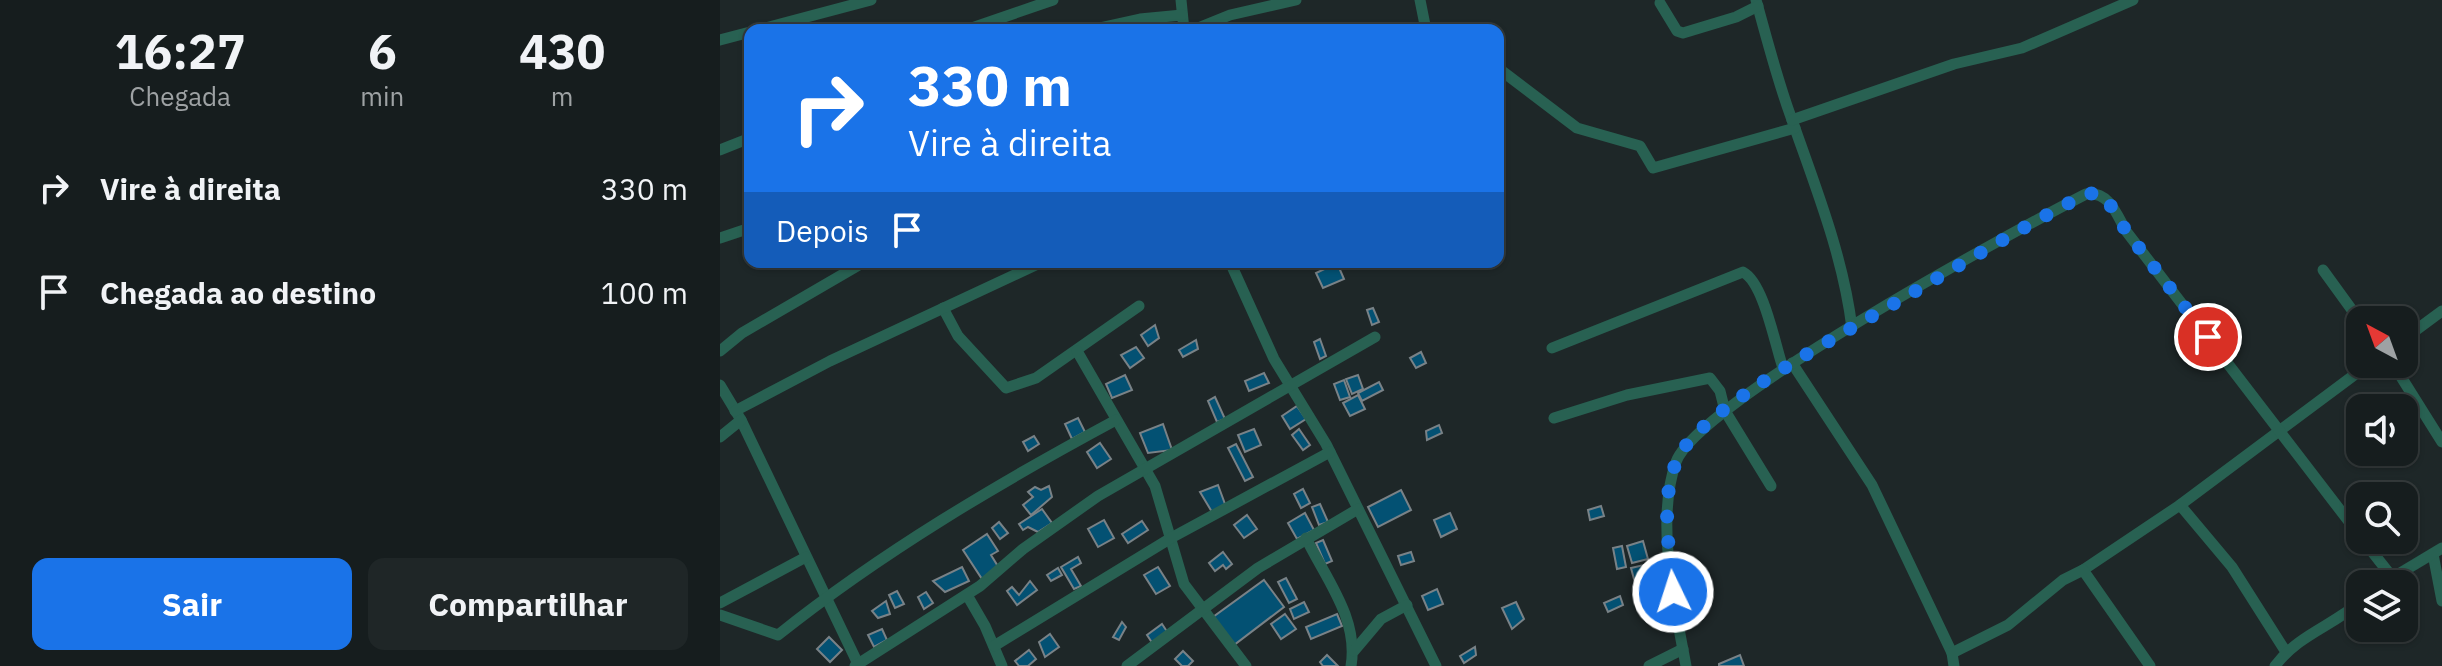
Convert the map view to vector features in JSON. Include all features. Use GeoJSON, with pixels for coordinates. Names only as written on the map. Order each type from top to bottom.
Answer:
{"type":"FeatureCollection","features":[{"type":"Feature","properties":{"kind":"street"},"geometry":{"type":"LineString","coordinates":[[780,24],[871,0]]}},
{"type":"Feature","properties":{"kind":"street"},"geometry":{"type":"LineString","coordinates":[[983,24],[1053,0]]}},
{"type":"Feature","properties":{"kind":"street"},"geometry":{"type":"LineString","coordinates":[[1181,0],[1183,24]]}},
{"type":"Feature","properties":{"kind":"street"},"geometry":{"type":"LineString","coordinates":[[1208,24],[1230,15],[1296,0]]}},
{"type":"Feature","properties":{"kind":"street"},"geometry":{"type":"LineString","coordinates":[[1420,0],[1425,24]]}},
{"type":"Feature","properties":{"kind":"street"},"geometry":{"type":"LineString","coordinates":[[1504,73],[1577,128],[1640,146],[1653,168],[1793,124],[1954,64],[2022,48],[2133,0]]}},
{"type":"Feature","properties":{"kind":"street"},"geometry":{"type":"LineString","coordinates":[[1660,3],[1677,31],[1683,33],[1736,17],[1757,3],[1793,124],[1835,248],[1852,328]]}},
{"type":"Feature","properties":{"kind":"street"},"geometry":{"type":"LineString","coordinates":[[1117,24],[1182,15]]}},
{"type":"Feature","properties":{"kind":"street"},"geometry":{"type":"LineString","coordinates":[[720,40],[744,34]]}},
{"type":"Feature","properties":{"kind":"street"},"geometry":{"type":"LineString","coordinates":[[720,150],[744,140]]}},
{"type":"Feature","properties":{"kind":"street"},"geometry":{"type":"LineString","coordinates":[[1686,666],[1675,617],[1668,516],[1671,481],[1683,449],[1725,411],[1787,365],[2062,206],[2096,193],[2106,198],[2126,231],[2346,517]]}},
{"type":"Feature","properties":{"kind":"street"},"geometry":{"type":"LineString","coordinates":[[720,238],[744,230]]}},
{"type":"Feature","properties":{"kind":"street"},"geometry":{"type":"LineString","coordinates":[[720,351],[742,333],[854,268]]}},
{"type":"Feature","properties":{"kind":"street"},"geometry":{"type":"LineString","coordinates":[[720,437],[738,416],[943,308],[1029,268]]}},
{"type":"Feature","properties":{"kind":"street"},"geometry":{"type":"LineString","coordinates":[[1233,268],[1274,359],[1330,452],[1436,666]]}},
{"type":"Feature","properties":{"kind":"street"},"geometry":{"type":"LineString","coordinates":[[2323,270],[2349,306]]}},
{"type":"Feature","properties":{"kind":"street"},"geometry":{"type":"LineString","coordinates":[[1552,348],[1735,272],[1750,276],[1787,365],[1872,485],[1952,653],[1954,666]]}},
{"type":"Feature","properties":{"kind":"street"},"geometry":{"type":"LineString","coordinates":[[943,308],[958,336],[1006,388],[1036,378],[1139,306]]}},
{"type":"Feature","properties":{"kind":"street"},"geometry":{"type":"LineString","coordinates":[[2418,329],[2442,311]]}},
{"type":"Feature","properties":{"kind":"street"},"geometry":{"type":"LineString","coordinates":[[720,385],[738,416],[857,665],[967,595],[1098,496],[1225,426],[1289,383],[1375,337]]}},
{"type":"Feature","properties":{"kind":"street"},"geometry":{"type":"LineString","coordinates":[[1077,351],[1146,469],[1165,511],[1179,575],[1202,612],[1246,666]]}},
{"type":"Feature","properties":{"kind":"street"},"geometry":{"type":"LineString","coordinates":[[1554,418],[1704,376],[1715,381],[1725,411],[1771,486]]}},
{"type":"Feature","properties":{"kind":"street"},"geometry":{"type":"LineString","coordinates":[[1952,653],[2008,625],[2063,580],[2180,505],[2350,378]]}},
{"type":"Feature","properties":{"kind":"street"},"geometry":{"type":"LineString","coordinates":[[2402,378],[2442,442]]}},
{"type":"Feature","properties":{"kind":"street"},"geometry":{"type":"LineString","coordinates":[[720,615],[778,635],[826,597],[1003,482],[1116,420]]}},
{"type":"Feature","properties":{"kind":"street"},"geometry":{"type":"LineString","coordinates":[[994,646],[1171,538],[1330,452]]}},
{"type":"Feature","properties":{"kind":"street"},"geometry":{"type":"LineString","coordinates":[[2180,505],[2232,567],[2286,652]]}},
{"type":"Feature","properties":{"kind":"street"},"geometry":{"type":"LineString","coordinates":[[1127,666],[1258,568],[1358,509]]}},
{"type":"Feature","properties":{"kind":"street"},"geometry":{"type":"LineString","coordinates":[[1306,538],[1347,615],[1354,635],[1351,666]]}},
{"type":"Feature","properties":{"kind":"street"},"geometry":{"type":"LineString","coordinates":[[2406,570],[2438,551],[2442,601]]}},
{"type":"Feature","properties":{"kind":"street"},"geometry":{"type":"LineString","coordinates":[[720,603],[806,557]]}},
{"type":"Feature","properties":{"kind":"street"},"geometry":{"type":"LineString","coordinates":[[2083,570],[2150,666]]}},
{"type":"Feature","properties":{"kind":"street"},"geometry":{"type":"LineString","coordinates":[[967,595],[1002,666]]}},
{"type":"Feature","properties":{"kind":"street"},"geometry":{"type":"LineString","coordinates":[[1354,652],[1381,619],[1407,605]]}},
{"type":"Feature","properties":{"kind":"street"},"geometry":{"type":"LineString","coordinates":[[2275,666],[2286,652],[2346,611]]}},
{"type":"Feature","properties":{"kind":"street"},"geometry":{"type":"LineString","coordinates":[[1649,666],[1683,649]]}},
{"type":"Feature","properties":{"kind":"building"},"geometry":{"type":"Polygon","coordinates":[[[1326,268],[1339,268],[1344,279],[1323,288],[1316,273],[1326,268]]]}},
{"type":"Feature","properties":{"kind":"building"},"geometry":{"type":"Polygon","coordinates":[[[1373,308],[1379,322],[1372,325],[1367,310],[1373,308]]]}},
{"type":"Feature","properties":{"kind":"building"},"geometry":{"type":"Polygon","coordinates":[[[1155,325],[1159,338],[1148,346],[1141,335],[1155,325]]]}},
{"type":"Feature","properties":{"kind":"building"},"geometry":{"type":"Polygon","coordinates":[[[1320,339],[1326,356],[1320,359],[1314,342],[1320,339]]]}},
{"type":"Feature","properties":{"kind":"building"},"geometry":{"type":"Polygon","coordinates":[[[1196,340],[1198,349],[1183,357],[1179,350],[1196,340]]]}},
{"type":"Feature","properties":{"kind":"building"},"geometry":{"type":"Polygon","coordinates":[[[1136,347],[1144,358],[1130,368],[1121,355],[1136,347]]]}},
{"type":"Feature","properties":{"kind":"building"},"geometry":{"type":"Polygon","coordinates":[[[1421,352],[1426,363],[1416,368],[1410,358],[1421,352]]]}},
{"type":"Feature","properties":{"kind":"building"},"geometry":{"type":"Polygon","coordinates":[[[1264,373],[1269,383],[1249,391],[1245,381],[1264,373]]]}},
{"type":"Feature","properties":{"kind":"building"},"geometry":{"type":"Polygon","coordinates":[[[1125,375],[1132,390],[1112,398],[1106,384],[1125,375]]]}},
{"type":"Feature","properties":{"kind":"building"},"geometry":{"type":"Polygon","coordinates":[[[1358,375],[1363,389],[1352,394],[1346,379],[1358,375]]]}},
{"type":"Feature","properties":{"kind":"building"},"geometry":{"type":"Polygon","coordinates":[[[1344,380],[1350,397],[1340,400],[1334,384],[1344,380]]]}},
{"type":"Feature","properties":{"kind":"building"},"geometry":{"type":"Polygon","coordinates":[[[1379,382],[1383,390],[1362,401],[1358,393],[1379,382]]]}},
{"type":"Feature","properties":{"kind":"building"},"geometry":{"type":"Polygon","coordinates":[[[1358,395],[1365,409],[1350,416],[1343,403],[1358,395]]]}},
{"type":"Feature","properties":{"kind":"building"},"geometry":{"type":"Polygon","coordinates":[[[1215,397],[1225,419],[1217,422],[1208,401],[1215,397]]]}},
{"type":"Feature","properties":{"kind":"building"},"geometry":{"type":"Polygon","coordinates":[[[1297,406],[1306,419],[1290,429],[1282,416],[1297,406]]]}},
{"type":"Feature","properties":{"kind":"building"},"geometry":{"type":"Polygon","coordinates":[[[1078,418],[1085,432],[1072,439],[1065,424],[1078,418]]]}},
{"type":"Feature","properties":{"kind":"building"},"geometry":{"type":"Polygon","coordinates":[[[1163,424],[1172,450],[1148,453],[1140,433],[1163,424]]]}},
{"type":"Feature","properties":{"kind":"building"},"geometry":{"type":"Polygon","coordinates":[[[1439,425],[1442,433],[1427,440],[1426,431],[1439,425]]]}},
{"type":"Feature","properties":{"kind":"building"},"geometry":{"type":"Polygon","coordinates":[[[1254,429],[1261,445],[1245,452],[1238,435],[1254,429]]]}},
{"type":"Feature","properties":{"kind":"building"},"geometry":{"type":"Polygon","coordinates":[[[1299,429],[1310,445],[1303,450],[1292,435],[1299,429]]]}},
{"type":"Feature","properties":{"kind":"building"},"geometry":{"type":"Polygon","coordinates":[[[1034,436],[1039,444],[1028,451],[1023,442],[1034,436]]]}},
{"type":"Feature","properties":{"kind":"building"},"geometry":{"type":"Polygon","coordinates":[[[1100,443],[1111,459],[1097,468],[1087,452],[1100,443]]]}},
{"type":"Feature","properties":{"kind":"building"},"geometry":{"type":"Polygon","coordinates":[[[1236,444],[1253,477],[1245,481],[1228,448],[1236,444]]]}},
{"type":"Feature","properties":{"kind":"building"},"geometry":{"type":"Polygon","coordinates":[[[1218,485],[1225,504],[1212,512],[1200,492],[1218,485]]]}},
{"type":"Feature","properties":{"kind":"building"},"geometry":{"type":"Polygon","coordinates":[[[1049,486],[1052,497],[1031,515],[1023,505],[1033,497],[1028,492],[1035,487],[1041,490],[1049,486]]]}},
{"type":"Feature","properties":{"kind":"building"},"geometry":{"type":"Polygon","coordinates":[[[1303,489],[1310,503],[1301,508],[1294,494],[1303,489]]]}},
{"type":"Feature","properties":{"kind":"building"},"geometry":{"type":"Polygon","coordinates":[[[1401,490],[1411,510],[1378,527],[1368,507],[1401,490]]]}},
{"type":"Feature","properties":{"kind":"building"},"geometry":{"type":"Polygon","coordinates":[[[1320,504],[1328,522],[1319,525],[1312,507],[1320,504]]]}},
{"type":"Feature","properties":{"kind":"building"},"geometry":{"type":"Polygon","coordinates":[[[1601,506],[1604,516],[1590,520],[1588,510],[1601,506]]]}},
{"type":"Feature","properties":{"kind":"building"},"geometry":{"type":"Polygon","coordinates":[[[1042,509],[1052,523],[1038,532],[1028,527],[1023,530],[1019,524],[1042,509]]]}},
{"type":"Feature","properties":{"kind":"building"},"geometry":{"type":"Polygon","coordinates":[[[1305,513],[1314,530],[1297,539],[1288,523],[1305,513]]]}},
{"type":"Feature","properties":{"kind":"building"},"geometry":{"type":"Polygon","coordinates":[[[1450,513],[1457,529],[1441,537],[1434,520],[1450,513]]]}},
{"type":"Feature","properties":{"kind":"building"},"geometry":{"type":"Polygon","coordinates":[[[1247,515],[1257,529],[1244,538],[1234,525],[1247,515]]]}},
{"type":"Feature","properties":{"kind":"building"},"geometry":{"type":"Polygon","coordinates":[[[1104,520],[1114,538],[1098,547],[1088,529],[1104,520]]]}},
{"type":"Feature","properties":{"kind":"building"},"geometry":{"type":"Polygon","coordinates":[[[1142,521],[1148,530],[1128,543],[1122,534],[1142,521]]]}},
{"type":"Feature","properties":{"kind":"building"},"geometry":{"type":"Polygon","coordinates":[[[999,522],[1008,533],[1000,539],[992,528],[999,522]]]}},
{"type":"Feature","properties":{"kind":"building"},"geometry":{"type":"Polygon","coordinates":[[[987,534],[998,551],[991,555],[999,568],[982,579],[963,550],[987,534]]]}},
{"type":"Feature","properties":{"kind":"building"},"geometry":{"type":"Polygon","coordinates":[[[1323,540],[1332,561],[1325,564],[1316,543],[1323,540]]]}},
{"type":"Feature","properties":{"kind":"building"},"geometry":{"type":"Polygon","coordinates":[[[1643,541],[1648,559],[1632,563],[1627,546],[1643,541]]]}},
{"type":"Feature","properties":{"kind":"building"},"geometry":{"type":"Polygon","coordinates":[[[1622,546],[1626,567],[1617,569],[1613,548],[1622,546]]]}},
{"type":"Feature","properties":{"kind":"building"},"geometry":{"type":"Polygon","coordinates":[[[1223,552],[1232,564],[1226,569],[1223,565],[1215,571],[1209,563],[1223,552]]]}},
{"type":"Feature","properties":{"kind":"building"},"geometry":{"type":"Polygon","coordinates":[[[1411,552],[1414,561],[1401,565],[1398,556],[1411,552]]]}},
{"type":"Feature","properties":{"kind":"building"},"geometry":{"type":"Polygon","coordinates":[[[1078,557],[1081,563],[1071,569],[1081,586],[1074,589],[1061,567],[1078,557]]]}},
{"type":"Feature","properties":{"kind":"building"},"geometry":{"type":"Polygon","coordinates":[[[1653,563],[1659,589],[1638,594],[1631,568],[1653,563]]]}},
{"type":"Feature","properties":{"kind":"building"},"geometry":{"type":"Polygon","coordinates":[[[962,567],[969,581],[945,592],[933,581],[962,567]]]}},
{"type":"Feature","properties":{"kind":"building"},"geometry":{"type":"Polygon","coordinates":[[[1158,567],[1170,586],[1156,594],[1144,575],[1158,567]]]}},
{"type":"Feature","properties":{"kind":"building"},"geometry":{"type":"Polygon","coordinates":[[[1058,568],[1062,575],[1051,581],[1047,575],[1058,568]]]}},
{"type":"Feature","properties":{"kind":"building"},"geometry":{"type":"Polygon","coordinates":[[[1286,578],[1297,599],[1289,603],[1278,582],[1286,578]]]}},
{"type":"Feature","properties":{"kind":"building"},"geometry":{"type":"Polygon","coordinates":[[[1264,580],[1284,607],[1234,645],[1213,617],[1264,580]]]}},
{"type":"Feature","properties":{"kind":"building"},"geometry":{"type":"Polygon","coordinates":[[[1030,581],[1037,590],[1017,605],[1007,591],[1012,587],[1019,595],[1030,581]]]}},
{"type":"Feature","properties":{"kind":"building"},"geometry":{"type":"Polygon","coordinates":[[[1437,589],[1443,604],[1428,610],[1422,596],[1437,589]]]}},
{"type":"Feature","properties":{"kind":"building"},"geometry":{"type":"Polygon","coordinates":[[[897,591],[904,604],[895,608],[889,595],[897,591]]]}},
{"type":"Feature","properties":{"kind":"building"},"geometry":{"type":"Polygon","coordinates":[[[926,592],[933,603],[924,609],[918,597],[926,592]]]}},
{"type":"Feature","properties":{"kind":"building"},"geometry":{"type":"Polygon","coordinates":[[[1620,596],[1623,605],[1608,612],[1604,603],[1620,596]]]}},
{"type":"Feature","properties":{"kind":"building"},"geometry":{"type":"Polygon","coordinates":[[[886,601],[890,614],[878,618],[872,611],[886,601]]]}},
{"type":"Feature","properties":{"kind":"building"},"geometry":{"type":"Polygon","coordinates":[[[1304,602],[1309,612],[1294,619],[1290,609],[1304,602]]]}},
{"type":"Feature","properties":{"kind":"building"},"geometry":{"type":"Polygon","coordinates":[[[1516,602],[1524,619],[1512,629],[1502,608],[1516,602]]]}},
{"type":"Feature","properties":{"kind":"building"},"geometry":{"type":"Polygon","coordinates":[[[1285,614],[1296,629],[1281,639],[1271,624],[1285,614]]]}},
{"type":"Feature","properties":{"kind":"building"},"geometry":{"type":"Polygon","coordinates":[[[1337,614],[1342,626],[1311,639],[1306,627],[1337,614]]]}},
{"type":"Feature","properties":{"kind":"building"},"geometry":{"type":"Polygon","coordinates":[[[1122,622],[1126,627],[1119,640],[1113,637],[1122,622]]]}},
{"type":"Feature","properties":{"kind":"building"},"geometry":{"type":"Polygon","coordinates":[[[1162,624],[1168,633],[1153,644],[1147,635],[1162,624]]]}},
{"type":"Feature","properties":{"kind":"building"},"geometry":{"type":"Polygon","coordinates":[[[882,629],[887,640],[874,647],[868,635],[882,629]]]}},
{"type":"Feature","properties":{"kind":"building"},"geometry":{"type":"Polygon","coordinates":[[[1050,634],[1059,647],[1045,657],[1039,642],[1050,634]]]}},
{"type":"Feature","properties":{"kind":"building"},"geometry":{"type":"Polygon","coordinates":[[[829,637],[842,650],[830,662],[817,649],[829,637]]]}},
{"type":"Feature","properties":{"kind":"building"},"geometry":{"type":"Polygon","coordinates":[[[1475,647],[1476,655],[1464,663],[1460,656],[1475,647]]]}},
{"type":"Feature","properties":{"kind":"building"},"geometry":{"type":"Polygon","coordinates":[[[1029,650],[1036,659],[1028,666],[1019,666],[1015,661],[1029,650]]]}},
{"type":"Feature","properties":{"kind":"building"},"geometry":{"type":"Polygon","coordinates":[[[1183,651],[1193,661],[1188,666],[1182,666],[1175,659],[1183,651]]]}},
{"type":"Feature","properties":{"kind":"building"},"geometry":{"type":"Polygon","coordinates":[[[1327,655],[1338,666],[1323,666],[1320,662],[1327,655]]]}},
{"type":"Feature","properties":{"kind":"building"},"geometry":{"type":"Polygon","coordinates":[[[1740,655],[1744,666],[1719,666],[1719,664],[1740,655]]]}},
{"type":"Feature","properties":{"kind":"route"},"geometry":{"type":"LineString","coordinates":[[1673,592],[1668,516],[1671,481],[1676,460],[1701,430],[1783,368],[2086,194],[2096,193],[2106,198],[2126,231],[2147,254],[2208,337]]}}]}
